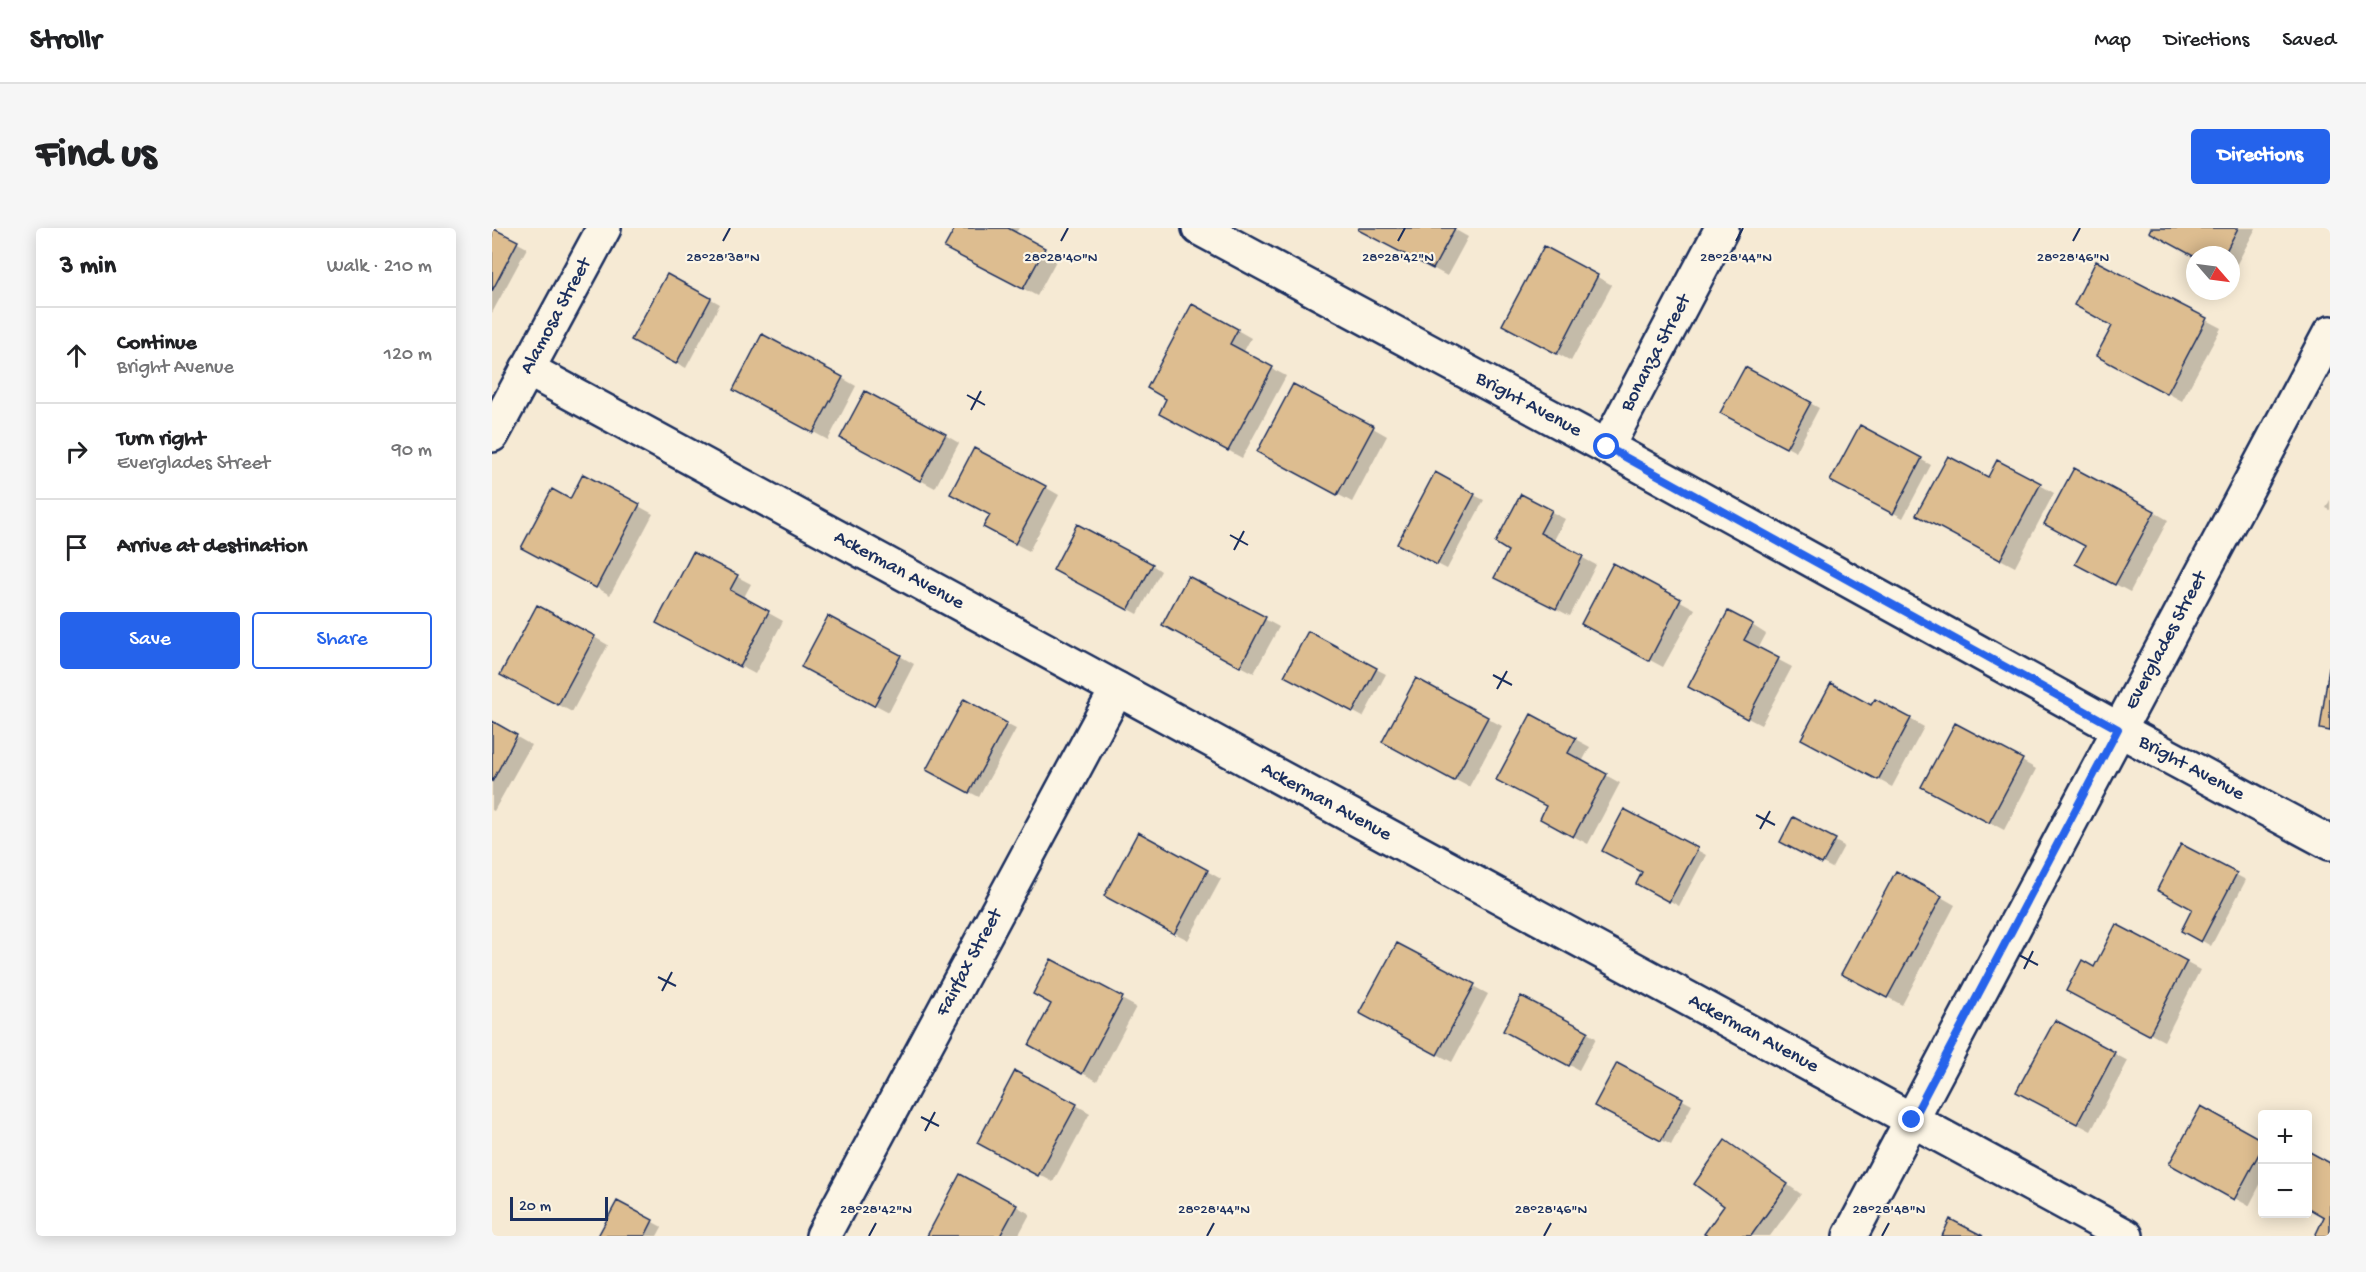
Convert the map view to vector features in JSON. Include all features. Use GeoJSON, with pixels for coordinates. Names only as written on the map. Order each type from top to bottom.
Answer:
{"type":"FeatureCollection","features":[{"type":"Feature","properties":{"kind":"street","name":"Alamosa Street"},"geometry":{"type":"LineString","coordinates":[[492,435],[604,228]]}},
{"type":"Feature","properties":{"kind":"street","name":"Bright Avenue"},"geometry":{"type":"LineString","coordinates":[[1199,228],[1607,447],[2118,729],[2330,843]]}},
{"type":"Feature","properties":{"kind":"street","name":"Bonanza Street"},"geometry":{"type":"LineString","coordinates":[[1607,447],[1722,228]]}},
{"type":"Feature","properties":{"kind":"street","name":"Everglades Street"},"geometry":{"type":"LineString","coordinates":[[1850,1236],[2330,333]]}},
{"type":"Feature","properties":{"kind":"street","name":"Ackerman Avenue"},"geometry":{"type":"LineString","coordinates":[[527,369],[2126,1236]]}},
{"type":"Feature","properties":{"kind":"street","name":"Fairfax Street"},"geometry":{"type":"LineString","coordinates":[[823,1236],[1117,689]]}},
{"type":"Feature","properties":{"kind":"building"},"geometry":{"type":"Polygon","coordinates":[[[492,228],[518,241],[492,291],[492,228]]]}},
{"type":"Feature","properties":{"kind":"building"},"geometry":{"type":"Polygon","coordinates":[[[955,228],[1008,228],[1045,248],[1023,289],[944,248],[955,228]]]}},
{"type":"Feature","properties":{"kind":"building"},"geometry":{"type":"Polygon","coordinates":[[[1359,228],[1455,228],[1433,269],[1358,230],[1359,228]]]}},
{"type":"Feature","properties":{"kind":"building"},"geometry":{"type":"Polygon","coordinates":[[[2151,228],[2238,228],[2229,246],[2186,246],[2186,252],[2149,232],[2151,228]]]}},
{"type":"Feature","properties":{"kind":"building"},"geometry":{"type":"Polygon","coordinates":[[[1544,246],[1598,275],[1557,354],[1502,325],[1544,246]]]}},
{"type":"Feature","properties":{"kind":"building"},"geometry":{"type":"Polygon","coordinates":[[[2096,261],[2207,318],[2167,394],[2096,356],[2112,326],[2074,305],[2096,261]]]}},
{"type":"Feature","properties":{"kind":"building"},"geometry":{"type":"Polygon","coordinates":[[[667,274],[711,298],[676,364],[631,340],[667,274]]]}},
{"type":"Feature","properties":{"kind":"building"},"geometry":{"type":"Polygon","coordinates":[[[1192,304],[1238,329],[1230,344],[1273,367],[1228,451],[1159,414],[1166,399],[1147,388],[1192,304]]]}},
{"type":"Feature","properties":{"kind":"building"},"geometry":{"type":"Polygon","coordinates":[[[762,334],[843,377],[813,433],[733,390],[762,334]]]}},
{"type":"Feature","properties":{"kind":"building"},"geometry":{"type":"Polygon","coordinates":[[[1745,367],[1811,402],[1786,448],[1720,413],[1745,367]]]}},
{"type":"Feature","properties":{"kind":"building"},"geometry":{"type":"Polygon","coordinates":[[[1293,384],[1374,426],[1337,495],[1257,452],[1293,384]]]}},
{"type":"Feature","properties":{"kind":"building"},"geometry":{"type":"Polygon","coordinates":[[[865,391],[946,434],[920,481],[840,438],[865,391]]]}},
{"type":"Feature","properties":{"kind":"building"},"geometry":{"type":"Polygon","coordinates":[[[1860,425],[1922,458],[1893,514],[1830,481],[1860,425]]]}},
{"type":"Feature","properties":{"kind":"building"},"geometry":{"type":"Polygon","coordinates":[[[974,448],[1046,486],[1015,544],[983,527],[990,515],[950,494],[974,448]]]}},
{"type":"Feature","properties":{"kind":"building"},"geometry":{"type":"Polygon","coordinates":[[[1948,456],[1988,477],[1997,460],[2041,483],[2000,560],[1916,515],[1948,456]]]}},
{"type":"Feature","properties":{"kind":"building"},"geometry":{"type":"Polygon","coordinates":[[[2074,468],[2155,511],[2115,585],[2075,564],[2085,546],[2044,524],[2074,468]]]}},
{"type":"Feature","properties":{"kind":"building"},"geometry":{"type":"Polygon","coordinates":[[[1435,472],[1475,494],[1437,565],[1397,544],[1435,472]]]}},
{"type":"Feature","properties":{"kind":"building"},"geometry":{"type":"Polygon","coordinates":[[[583,474],[640,504],[596,588],[521,548],[552,489],[570,499],[583,474]]]}},
{"type":"Feature","properties":{"kind":"building"},"geometry":{"type":"Polygon","coordinates":[[[1521,494],[1552,510],[1540,533],[1583,556],[1556,609],[1494,578],[1508,551],[1495,543],[1521,494]]]}},
{"type":"Feature","properties":{"kind":"building"},"geometry":{"type":"Polygon","coordinates":[[[1077,524],[1153,564],[1128,610],[1053,570],[1077,524]]]}},
{"type":"Feature","properties":{"kind":"building"},"geometry":{"type":"Polygon","coordinates":[[[693,552],[738,575],[730,590],[769,611],[740,667],[656,623],[693,552]]]}},
{"type":"Feature","properties":{"kind":"building"},"geometry":{"type":"Polygon","coordinates":[[[1613,563],[1681,599],[1649,661],[1581,624],[1613,563]]]}},
{"type":"Feature","properties":{"kind":"building"},"geometry":{"type":"Polygon","coordinates":[[[1188,576],[1266,617],[1240,667],[1162,625],[1188,576]]]}},
{"type":"Feature","properties":{"kind":"building"},"geometry":{"type":"Polygon","coordinates":[[[537,605],[595,636],[558,705],[500,675],[537,605]]]}},
{"type":"Feature","properties":{"kind":"building"},"geometry":{"type":"Polygon","coordinates":[[[1728,611],[1753,624],[1744,640],[1779,658],[1747,719],[1688,687],[1728,611]]]}},
{"type":"Feature","properties":{"kind":"building"},"geometry":{"type":"Polygon","coordinates":[[[828,616],[901,655],[874,706],[801,667],[828,616]]]}},
{"type":"Feature","properties":{"kind":"building"},"geometry":{"type":"Polygon","coordinates":[[[1308,631],[1377,668],[1353,712],[1284,676],[1308,631]]]}},
{"type":"Feature","properties":{"kind":"building"},"geometry":{"type":"Polygon","coordinates":[[[2330,667],[2330,731],[2320,729],[2330,667]]]}},
{"type":"Feature","properties":{"kind":"building"},"geometry":{"type":"Polygon","coordinates":[[[1416,678],[1488,717],[1454,781],[1382,742],[1416,678]]]}},
{"type":"Feature","properties":{"kind":"building"},"geometry":{"type":"Polygon","coordinates":[[[1831,683],[1871,705],[1875,699],[1911,718],[1878,780],[1801,739],[1831,683]]]}},
{"type":"Feature","properties":{"kind":"building"},"geometry":{"type":"Polygon","coordinates":[[[964,699],[1007,723],[969,793],[926,770],[964,699]]]}},
{"type":"Feature","properties":{"kind":"building"},"geometry":{"type":"Polygon","coordinates":[[[1531,714],[1576,738],[1568,753],[1607,774],[1573,837],[1540,819],[1546,806],[1496,780],[1531,714]]]}},
{"type":"Feature","properties":{"kind":"building"},"geometry":{"type":"Polygon","coordinates":[[[492,721],[517,735],[492,782],[492,721]]]}},
{"type":"Feature","properties":{"kind":"building"},"geometry":{"type":"Polygon","coordinates":[[[1955,723],[2023,759],[1989,823],[1921,787],[1955,723]]]}},
{"type":"Feature","properties":{"kind":"building"},"geometry":{"type":"Polygon","coordinates":[[[1624,809],[1698,848],[1669,902],[1636,884],[1642,872],[1602,851],[1624,809]]]}},
{"type":"Feature","properties":{"kind":"building"},"geometry":{"type":"Polygon","coordinates":[[[1793,817],[1836,839],[1822,864],[1780,842],[1793,817]]]}},
{"type":"Feature","properties":{"kind":"building"},"geometry":{"type":"Polygon","coordinates":[[[1138,832],[1208,870],[1174,934],[1104,896],[1138,832]]]}},
{"type":"Feature","properties":{"kind":"building"},"geometry":{"type":"Polygon","coordinates":[[[2181,844],[2237,873],[2201,942],[2181,931],[2192,909],[2157,890],[2181,844]]]}},
{"type":"Feature","properties":{"kind":"building"},"geometry":{"type":"Polygon","coordinates":[[[1896,871],[1942,896],[1887,998],[1841,974],[1896,871]]]}},
{"type":"Feature","properties":{"kind":"building"},"geometry":{"type":"Polygon","coordinates":[[[2116,924],[2187,961],[2149,1035],[2066,991],[2082,960],[2094,967],[2116,924]]]}},
{"type":"Feature","properties":{"kind":"building"},"geometry":{"type":"Polygon","coordinates":[[[1397,943],[1475,984],[1437,1055],[1359,1013],[1397,943]]]}},
{"type":"Feature","properties":{"kind":"building"},"geometry":{"type":"Polygon","coordinates":[[[1051,959],[1123,997],[1082,1074],[1029,1045],[1051,1004],[1033,994],[1051,959]]]}},
{"type":"Feature","properties":{"kind":"building"},"geometry":{"type":"Polygon","coordinates":[[[1521,996],[1588,1031],[1569,1066],[1503,1031],[1521,996]]]}},
{"type":"Feature","properties":{"kind":"building"},"geometry":{"type":"Polygon","coordinates":[[[2055,1020],[2115,1052],[2077,1124],[2016,1092],[2055,1020]]]}},
{"type":"Feature","properties":{"kind":"building"},"geometry":{"type":"Polygon","coordinates":[[[1617,1063],[1683,1098],[1661,1141],[1594,1106],[1617,1063]]]}},
{"type":"Feature","properties":{"kind":"building"},"geometry":{"type":"Polygon","coordinates":[[[1015,1071],[1077,1104],[1038,1176],[977,1143],[1015,1071]]]}},
{"type":"Feature","properties":{"kind":"building"},"geometry":{"type":"Polygon","coordinates":[[[2201,1106],[2258,1138],[2258,1155],[2234,1200],[2169,1164],[2201,1106]]]}},
{"type":"Feature","properties":{"kind":"building"},"geometry":{"type":"Polygon","coordinates":[[[1725,1140],[1788,1184],[1751,1236],[1708,1236],[1704,1234],[1724,1206],[1694,1184],[1725,1140]]]}},
{"type":"Feature","properties":{"kind":"building"},"geometry":{"type":"Polygon","coordinates":[[[2312,1153],[2330,1163],[2330,1236],[2315,1236],[2324,1217],[2312,1210],[2312,1153]]]}},
{"type":"Feature","properties":{"kind":"building"},"geometry":{"type":"Polygon","coordinates":[[[960,1174],[1017,1205],[1000,1236],[927,1236],[960,1174]]]}},
{"type":"Feature","properties":{"kind":"building"},"geometry":{"type":"Polygon","coordinates":[[[617,1201],[653,1220],[645,1236],[598,1236],[617,1201]]]}},
{"type":"Feature","properties":{"kind":"building"},"geometry":{"type":"Polygon","coordinates":[[[1950,1219],[1983,1236],[1942,1236],[1950,1219]]]}},
{"type":"Feature","properties":{"kind":"route"},"geometry":{"type":"LineString","coordinates":[[1607,447],[2118,729],[1912,1120]]}}]}
